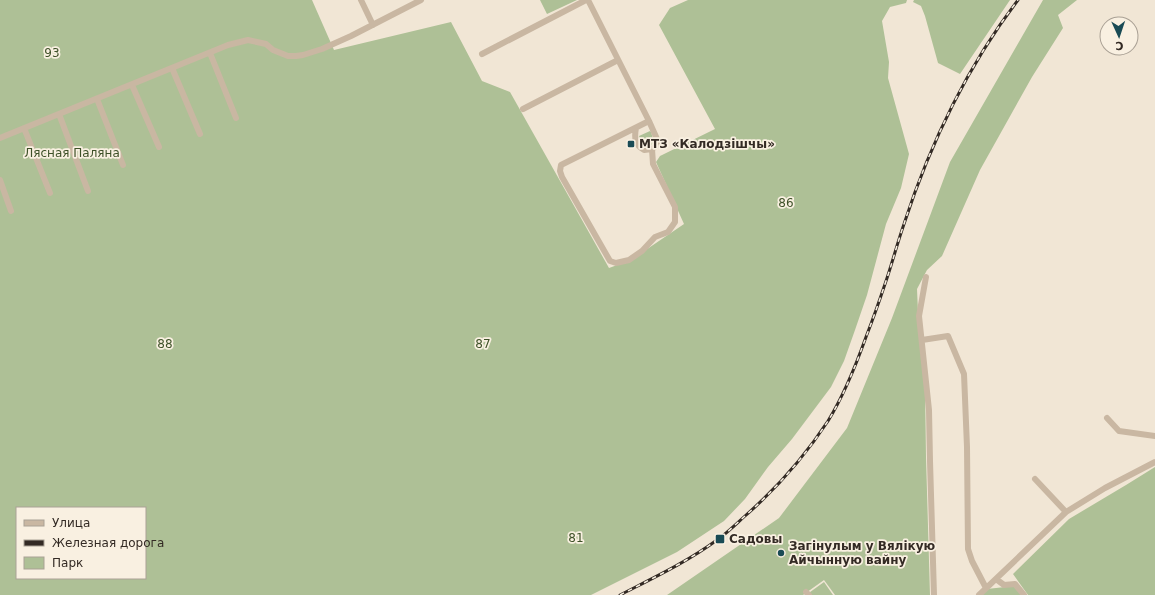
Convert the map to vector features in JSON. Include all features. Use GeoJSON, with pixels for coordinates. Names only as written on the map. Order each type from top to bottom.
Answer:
{"type":"FeatureCollection","features":[{"type":"Feature","properties":{"kind":"street"},"geometry":{"type":"LineString","coordinates":[[360,0],[373,25]]}},
{"type":"Feature","properties":{"kind":"street"},"geometry":{"type":"LineString","coordinates":[[0,138],[228,45],[248,40],[266,44],[273,50],[288,56],[296,56],[322,49],[351,36],[421,0]]}},
{"type":"Feature","properties":{"kind":"street"},"geometry":{"type":"LineString","coordinates":[[482,54],[587,0],[657,139],[657,143],[652,149],[644,150],[637,145],[634,136],[636,128]]}},
{"type":"Feature","properties":{"kind":"street"},"geometry":{"type":"LineString","coordinates":[[210,53],[236,118]]}},
{"type":"Feature","properties":{"kind":"street"},"geometry":{"type":"LineString","coordinates":[[523,109],[618,60]]}},
{"type":"Feature","properties":{"kind":"street"},"geometry":{"type":"LineString","coordinates":[[172,68],[200,134]]}},
{"type":"Feature","properties":{"kind":"street"},"geometry":{"type":"LineString","coordinates":[[132,85],[159,147]]}},
{"type":"Feature","properties":{"kind":"street"},"geometry":{"type":"LineString","coordinates":[[97,99],[123,165]]}},
{"type":"Feature","properties":{"kind":"street"},"geometry":{"type":"LineString","coordinates":[[59,114],[88,191]]}},
{"type":"Feature","properties":{"kind":"street"},"geometry":{"type":"LineString","coordinates":[[649,121],[589,150],[561,166],[560,171],[562,177],[610,261],[616,263],[629,260],[642,251],[655,237],[668,232],[675,222],[675,207],[653,164],[652,149]]}},
{"type":"Feature","properties":{"kind":"street"},"geometry":{"type":"LineString","coordinates":[[24,128],[50,193]]}},
{"type":"Feature","properties":{"kind":"street"},"geometry":{"type":"LineString","coordinates":[[0,180],[11,211]]}},
{"type":"Feature","properties":{"kind":"street"},"geometry":{"type":"LineString","coordinates":[[926,277],[919,316],[930,410],[934,595]]}},
{"type":"Feature","properties":{"kind":"street"},"geometry":{"type":"LineString","coordinates":[[922,340],[948,336],[964,374],[968,447],[968,548],[972,561],[986,588]]}},
{"type":"Feature","properties":{"kind":"street"},"geometry":{"type":"LineString","coordinates":[[1107,418],[1119,431],[1155,436]]}},
{"type":"Feature","properties":{"kind":"street"},"geometry":{"type":"LineString","coordinates":[[979,595],[1066,512],[1105,488],[1155,462]]}},
{"type":"Feature","properties":{"kind":"street"},"geometry":{"type":"LineString","coordinates":[[1035,480],[1066,512]]}},
{"type":"Feature","properties":{"kind":"street"},"geometry":{"type":"LineString","coordinates":[[996,579],[1004,585],[1015,584],[1024,595]]}},
{"type":"Feature","properties":{"kind":"green space"},"geometry":{"type":"Polygon","coordinates":[[[0,0],[312,0],[334,50],[451,22],[482,81],[510,92],[609,268],[631,260],[684,224],[656,162],[660,156],[715,129],[659,25],[670,8],[688,0],[907,0],[906,3],[890,7],[882,21],[889,62],[888,78],[909,154],[901,188],[886,224],[867,295],[844,361],[831,387],[792,439],[768,467],[745,499],[724,521],[677,552],[591,595],[0,595],[0,0]]]}},
{"type":"Feature","properties":{"kind":"green space"},"geometry":{"type":"Polygon","coordinates":[[[540,0],[577,0],[547,14],[540,0]]]}},
{"type":"Feature","properties":{"kind":"green space"},"geometry":{"type":"Polygon","coordinates":[[[914,0],[1010,0],[960,74],[938,63],[925,16],[921,6],[913,2],[914,0]]]}},
{"type":"Feature","properties":{"kind":"green space"},"geometry":{"type":"Polygon","coordinates":[[[1043,0],[1077,0],[1058,15],[1063,28],[1032,77],[980,170],[942,256],[927,270],[917,289],[919,335],[925,386],[930,595],[835,595],[824,580],[803,595],[667,595],[779,518],[847,428],[892,318],[950,162],[1043,0]]]}},
{"type":"Feature","properties":{"kind":"green space"},"geometry":{"type":"Polygon","coordinates":[[[650,131],[654,142],[647,147],[643,145],[639,136],[650,131]]]}},
{"type":"Feature","properties":{"kind":"green space"},"geometry":{"type":"Polygon","coordinates":[[[1155,467],[1155,595],[1028,595],[1013,574],[1069,519],[1155,467]]]}},
{"type":"Feature","properties":{"kind":"green space"},"geometry":{"type":"Polygon","coordinates":[[[824,582],[833,595],[806,595],[824,582]]]}},
{"type":"Feature","properties":{"kind":"green space"},"geometry":{"type":"Polygon","coordinates":[[[1014,586],[1022,595],[981,595],[987,589],[1014,586]]]}},
{"type":"Feature","properties":{"kind":"railway"},"geometry":{"type":"LineString","coordinates":[[620,595],[682,563],[706,548],[724,534],[779,483],[810,447],[828,421],[858,358],[890,269],[914,194],[938,136],[966,79],[982,52],[1018,0]]}},
{"type":"Feature","properties":{"kind":"place","name":"МТЗ «Калодзішчы»"},"geometry":{"type":"Point","coordinates":[631,144]}},
{"type":"Feature","properties":{"kind":"place","name":"Садовы"},"geometry":{"type":"Point","coordinates":[720,539]}},
{"type":"Feature","properties":{"kind":"place","name":"Загінулым у Вялікую Айчынную вайну"},"geometry":{"type":"Point","coordinates":[781,553]}},
{"type":"Feature","properties":{"kind":"park label","name":"93"},"geometry":{"type":"Point","coordinates":[52,53]}},
{"type":"Feature","properties":{"kind":"park label","name":"Лясная Паляна"},"geometry":{"type":"Point","coordinates":[72,153]}},
{"type":"Feature","properties":{"kind":"park label","name":"86"},"geometry":{"type":"Point","coordinates":[786,203]}},
{"type":"Feature","properties":{"kind":"park label","name":"88"},"geometry":{"type":"Point","coordinates":[165,344]}},
{"type":"Feature","properties":{"kind":"park label","name":"87"},"geometry":{"type":"Point","coordinates":[483,344]}},
{"type":"Feature","properties":{"kind":"park label","name":"81"},"geometry":{"type":"Point","coordinates":[576,538]}}]}
